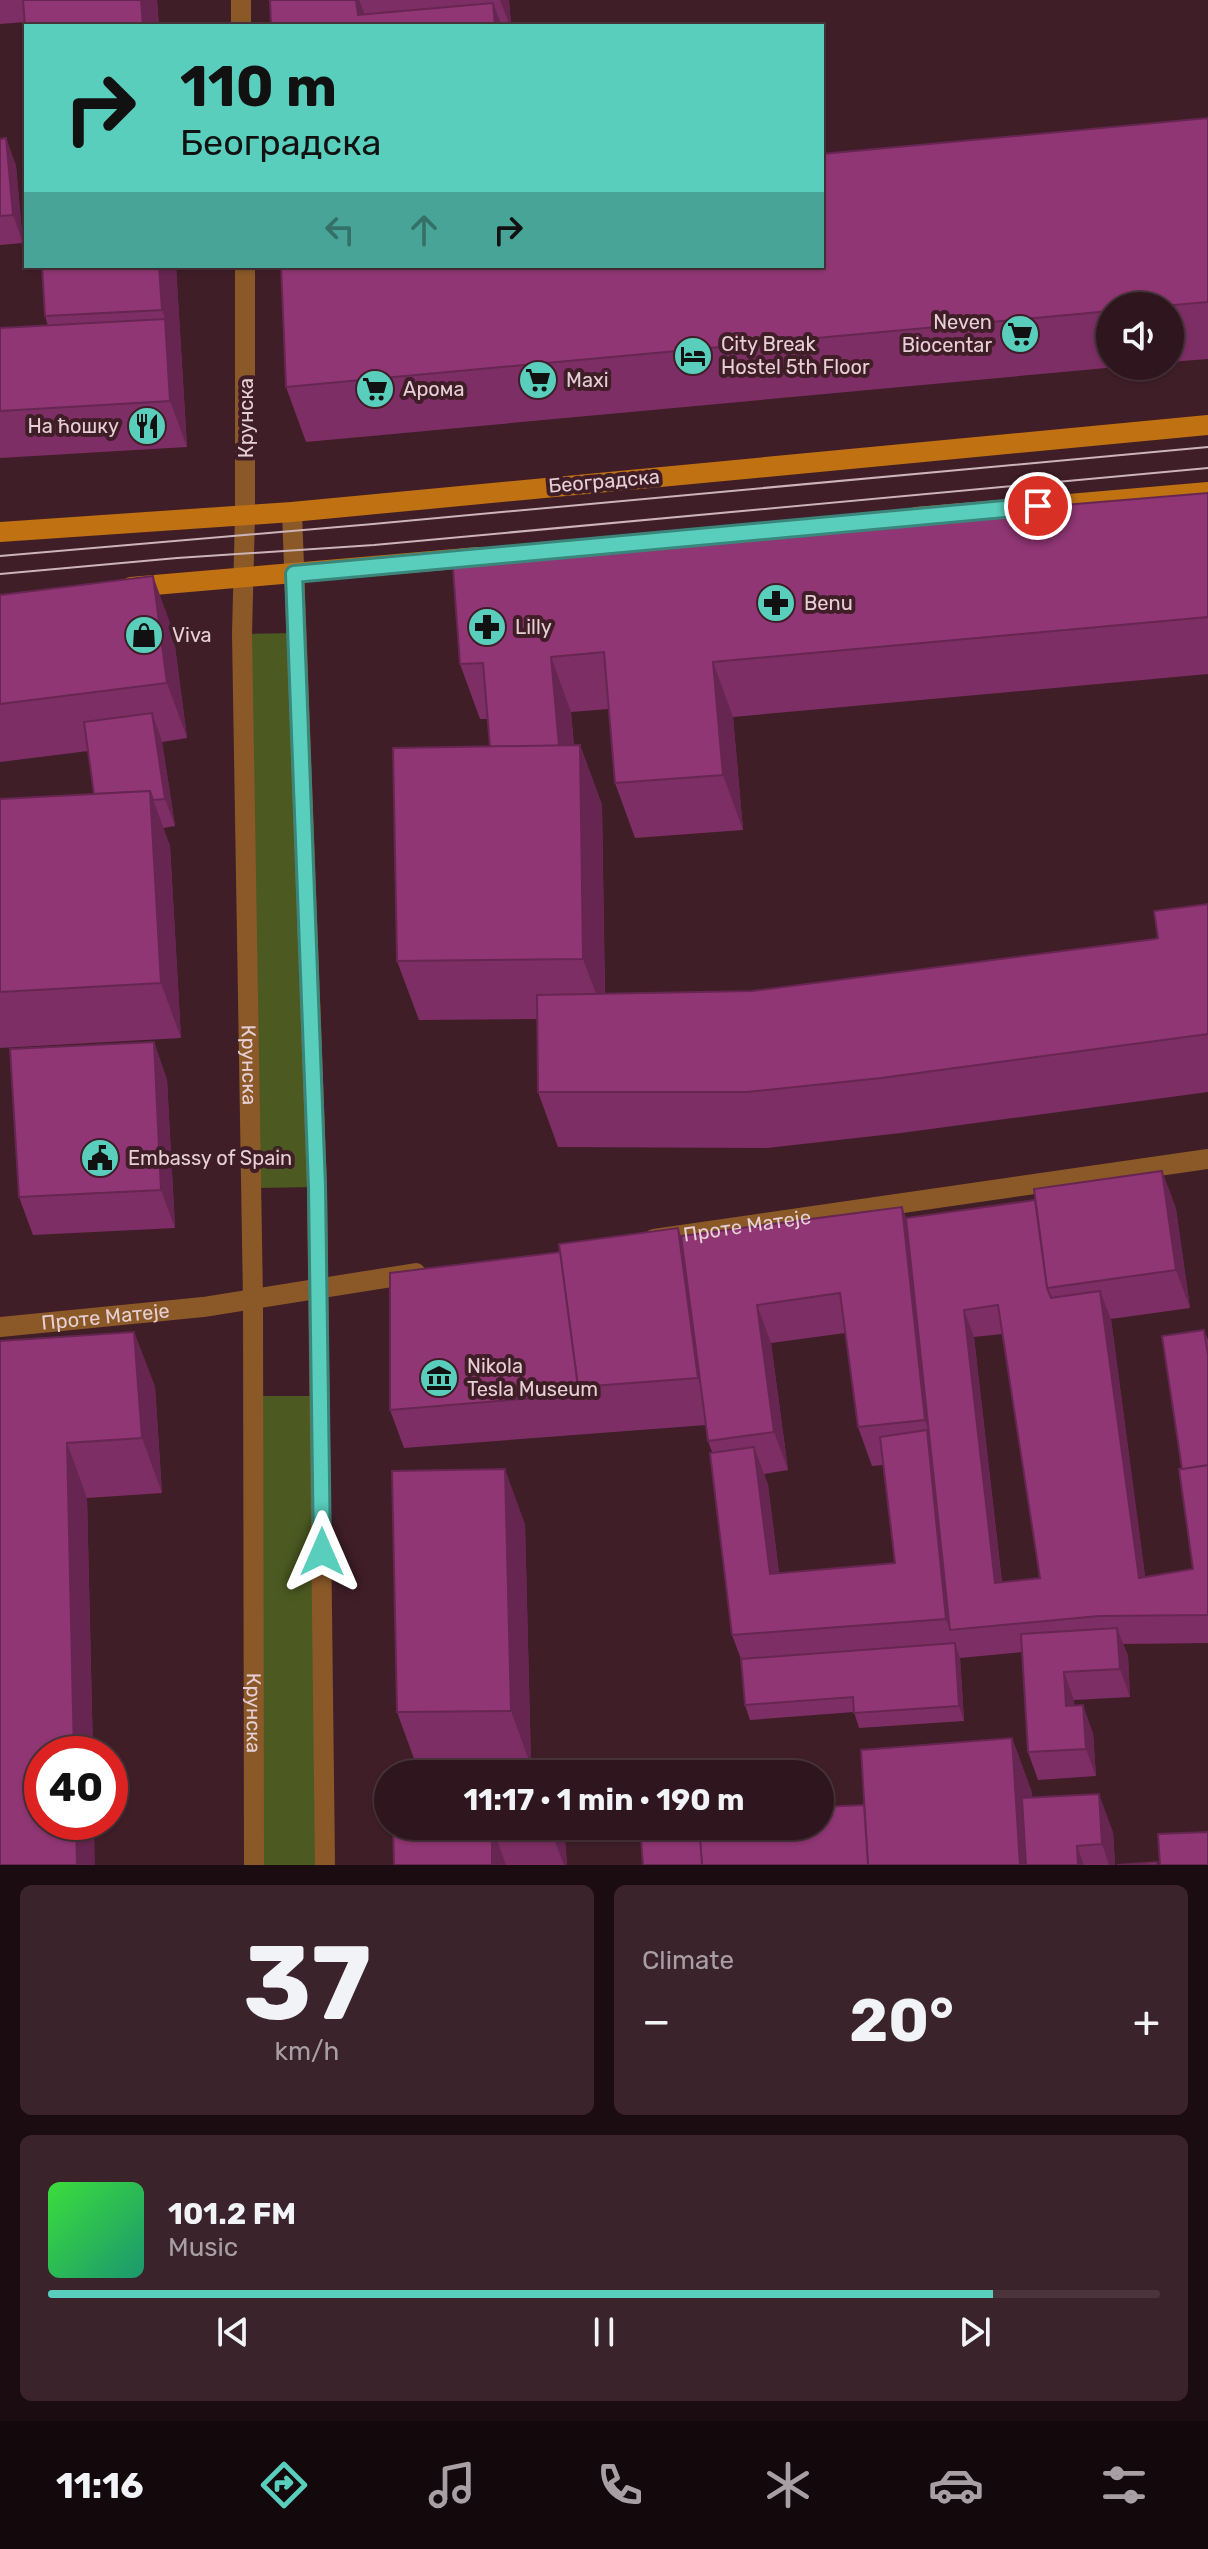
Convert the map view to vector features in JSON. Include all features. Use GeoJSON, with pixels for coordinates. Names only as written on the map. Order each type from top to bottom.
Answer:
{"type":"FeatureCollection","features":[{"type":"Feature","properties":{"kind":"main road","name":"Београдска"},"geometry":{"type":"LineString","coordinates":[[0,532],[292,512],[1208,425]]}},
{"type":"Feature","properties":{"kind":"main road"},"geometry":{"type":"LineString","coordinates":[[896,519],[1208,492]]}},
{"type":"Feature","properties":{"kind":"main road"},"geometry":{"type":"LineString","coordinates":[[105,589],[502,555]]}},
{"type":"Feature","properties":{"kind":"street"},"geometry":{"type":"LineString","coordinates":[[241,0],[241,24]]}},
{"type":"Feature","properties":{"kind":"street","name":"Крунска"},"geometry":{"type":"LineString","coordinates":[[245,268],[242,634],[253,1300],[254,1865]]}},
{"type":"Feature","properties":{"kind":"street"},"geometry":{"type":"LineString","coordinates":[[292,512],[317,1187],[325,1865]]}},
{"type":"Feature","properties":{"kind":"street","name":"Проте Матеје"},"geometry":{"type":"LineString","coordinates":[[638,1241],[1208,1159]]}},
{"type":"Feature","properties":{"kind":"street","name":"Проте Матеје"},"geometry":{"type":"LineString","coordinates":[[0,1327],[253,1300],[432,1271]]}},
{"type":"Feature","properties":{"kind":"green space"},"geometry":{"type":"Polygon","coordinates":[[[298,633],[317,1187],[251,1188],[242,634],[298,633]]]}},
{"type":"Feature","properties":{"kind":"green space"},"geometry":{"type":"Polygon","coordinates":[[[252,1396],[321,1396],[325,1865],[254,1865],[252,1396]]]}},
{"type":"Feature","properties":{"kind":"building"},"geometry":{"type":"Polygon","coordinates":[[[23,0],[141,0],[143,24],[25,24],[23,0]]]}},
{"type":"Feature","properties":{"kind":"building"},"geometry":{"type":"Polygon","coordinates":[[[270,0],[356,0],[358,15],[493,3],[495,24],[271,24],[270,0]]]}},
{"type":"Feature","properties":{"kind":"building"},"geometry":{"type":"Polygon","coordinates":[[[1208,118],[1208,302],[1184,304],[1184,292],[1096,292],[1096,312],[286,387],[281,268],[824,268],[824,154],[1208,118]]]}},
{"type":"Feature","properties":{"kind":"building"},"geometry":{"type":"Polygon","coordinates":[[[6,138],[13,215],[0,216],[0,139],[6,138]]]}},
{"type":"Feature","properties":{"kind":"building"},"geometry":{"type":"Polygon","coordinates":[[[42,268],[159,268],[162,310],[45,316],[42,268]]]}},
{"type":"Feature","properties":{"kind":"building"},"geometry":{"type":"Polygon","coordinates":[[[165,319],[170,401],[0,411],[0,328],[165,319]]]}},
{"type":"Feature","properties":{"kind":"building"},"geometry":{"type":"Polygon","coordinates":[[[1208,493],[1208,617],[713,662],[723,775],[615,783],[604,652],[551,657],[559,746],[490,747],[483,663],[460,664],[452,556],[1208,493]]]}},
{"type":"Feature","properties":{"kind":"building"},"geometry":{"type":"Polygon","coordinates":[[[153,576],[167,683],[0,704],[0,595],[153,576]]]}},
{"type":"Feature","properties":{"kind":"building"},"geometry":{"type":"Polygon","coordinates":[[[152,713],[165,799],[153,800],[150,791],[94,794],[84,722],[152,713]]]}},
{"type":"Feature","properties":{"kind":"building"},"geometry":{"type":"Polygon","coordinates":[[[580,745],[583,959],[397,961],[393,748],[580,745]]]}},
{"type":"Feature","properties":{"kind":"building"},"geometry":{"type":"Polygon","coordinates":[[[150,791],[161,983],[0,992],[0,799],[150,791]]]}},
{"type":"Feature","properties":{"kind":"building"},"geometry":{"type":"Polygon","coordinates":[[[1208,904],[1208,1034],[881,1078],[747,1092],[538,1092],[537,995],[752,991],[1155,939],[1158,938],[1154,911],[1208,904]]]}},
{"type":"Feature","properties":{"kind":"building","name":"Embassy of Spain"},"geometry":{"type":"Polygon","coordinates":[[[154,1042],[161,1190],[19,1197],[10,1049],[154,1042]]]}},
{"type":"Feature","properties":{"kind":"building"},"geometry":{"type":"Polygon","coordinates":[[[1162,1171],[1176,1270],[1047,1288],[1034,1189],[1162,1171]]]}},
{"type":"Feature","properties":{"kind":"building"},"geometry":{"type":"Polygon","coordinates":[[[1035,1200],[1051,1298],[1100,1291],[1139,1578],[1193,1569],[1179,1469],[1208,1465],[1208,1615],[1099,1616],[950,1630],[906,1218],[1035,1200]],[[998,1305],[964,1310],[995,1583],[1040,1578],[998,1305]]]}},
{"type":"Feature","properties":{"kind":"building"},"geometry":{"type":"Polygon","coordinates":[[[902,1207],[925,1420],[858,1427],[840,1293],[757,1305],[774,1432],[708,1441],[681,1236],[902,1207]]]}},
{"type":"Feature","properties":{"kind":"building"},"geometry":{"type":"Polygon","coordinates":[[[678,1228],[698,1378],[578,1387],[559,1244],[678,1228]]]}},
{"type":"Feature","properties":{"kind":"building"},"geometry":{"type":"Polygon","coordinates":[[[560,1252],[581,1394],[390,1410],[390,1273],[560,1252]]]}},
{"type":"Feature","properties":{"kind":"building"},"geometry":{"type":"Polygon","coordinates":[[[1204,1330],[1208,1355],[1208,1465],[1182,1469],[1162,1336],[1204,1330]]]}},
{"type":"Feature","properties":{"kind":"building"},"geometry":{"type":"Polygon","coordinates":[[[134,1332],[142,1438],[67,1443],[74,1736],[24,1736],[24,1840],[76,1840],[77,1865],[0,1865],[0,1341],[134,1332]]]}},
{"type":"Feature","properties":{"kind":"building"},"geometry":{"type":"Polygon","coordinates":[[[927,1430],[946,1619],[732,1635],[710,1453],[754,1447],[770,1574],[895,1563],[880,1437],[927,1430]]]}},
{"type":"Feature","properties":{"kind":"building"},"geometry":{"type":"Polygon","coordinates":[[[505,1469],[511,1711],[397,1712],[392,1471],[505,1469]]]}},
{"type":"Feature","properties":{"kind":"building"},"geometry":{"type":"Polygon","coordinates":[[[1117,1628],[1120,1669],[1064,1672],[1066,1706],[1083,1705],[1086,1749],[1028,1752],[1021,1634],[1117,1628]]]}},
{"type":"Feature","properties":{"kind":"building"},"geometry":{"type":"Polygon","coordinates":[[[955,1643],[959,1706],[854,1713],[853,1697],[745,1705],[741,1659],[955,1643]]]}},
{"type":"Feature","properties":{"kind":"building"},"geometry":{"type":"Polygon","coordinates":[[[1012,1738],[1020,1865],[868,1865],[861,1750],[1012,1738]]]}},
{"type":"Feature","properties":{"kind":"building"},"geometry":{"type":"Polygon","coordinates":[[[1099,1794],[1102,1844],[1077,1846],[1078,1865],[1026,1865],[1022,1798],[1099,1794]]]}},
{"type":"Feature","properties":{"kind":"building"},"geometry":{"type":"Polygon","coordinates":[[[864,1805],[868,1865],[702,1865],[700,1840],[834,1840],[834,1806],[864,1805]]]}},
{"type":"Feature","properties":{"kind":"building"},"geometry":{"type":"Polygon","coordinates":[[[1208,1832],[1208,1865],[1160,1865],[1158,1834],[1208,1832]]]}},
{"type":"Feature","properties":{"kind":"building"},"geometry":{"type":"Polygon","coordinates":[[[393,1840],[492,1840],[492,1865],[394,1865],[393,1840]]]}},
{"type":"Feature","properties":{"kind":"building"},"geometry":{"type":"Polygon","coordinates":[[[641,1840],[700,1840],[702,1865],[643,1865],[641,1840]]]}},
{"type":"Feature","properties":{"kind":"building"},"geometry":{"type":"Polygon","coordinates":[[[1157,1862],[1157,1865],[1117,1865],[1157,1862]]]}},
{"type":"Feature","properties":{"kind":"tram line"},"geometry":{"type":"LineString","coordinates":[[0,556],[1208,447]]}},
{"type":"Feature","properties":{"kind":"tram line"},"geometry":{"type":"LineString","coordinates":[[0,574],[374,545],[1208,468]]}},
{"type":"Feature","properties":{"kind":"place","name":"Neven Biocentar"},"geometry":{"type":"Point","coordinates":[1020,334]}},
{"type":"Feature","properties":{"kind":"place","name":"City Break Hostel 5th Floor"},"geometry":{"type":"Point","coordinates":[693,356]}},
{"type":"Feature","properties":{"kind":"place","name":"Maxi"},"geometry":{"type":"Point","coordinates":[538,380]}},
{"type":"Feature","properties":{"kind":"place","name":"Арома"},"geometry":{"type":"Point","coordinates":[375,389]}},
{"type":"Feature","properties":{"kind":"place","name":"На ћошку"},"geometry":{"type":"Point","coordinates":[147,426]}},
{"type":"Feature","properties":{"kind":"place","name":"Benu"},"geometry":{"type":"Point","coordinates":[776,603]}},
{"type":"Feature","properties":{"kind":"place","name":"Lilly"},"geometry":{"type":"Point","coordinates":[487,627]}},
{"type":"Feature","properties":{"kind":"place","name":"Viva"},"geometry":{"type":"Point","coordinates":[144,635]}},
{"type":"Feature","properties":{"kind":"place","name":"Embassy of Spain"},"geometry":{"type":"Point","coordinates":[100,1158]}},
{"type":"Feature","properties":{"kind":"place","name":"Nikola Tesla Museum"},"geometry":{"type":"Point","coordinates":[439,1378]}},
{"type":"Feature","properties":{"kind":"route"},"geometry":{"type":"LineString","coordinates":[[322,1552],[317,1187],[294,574],[1038,506]]}}]}
